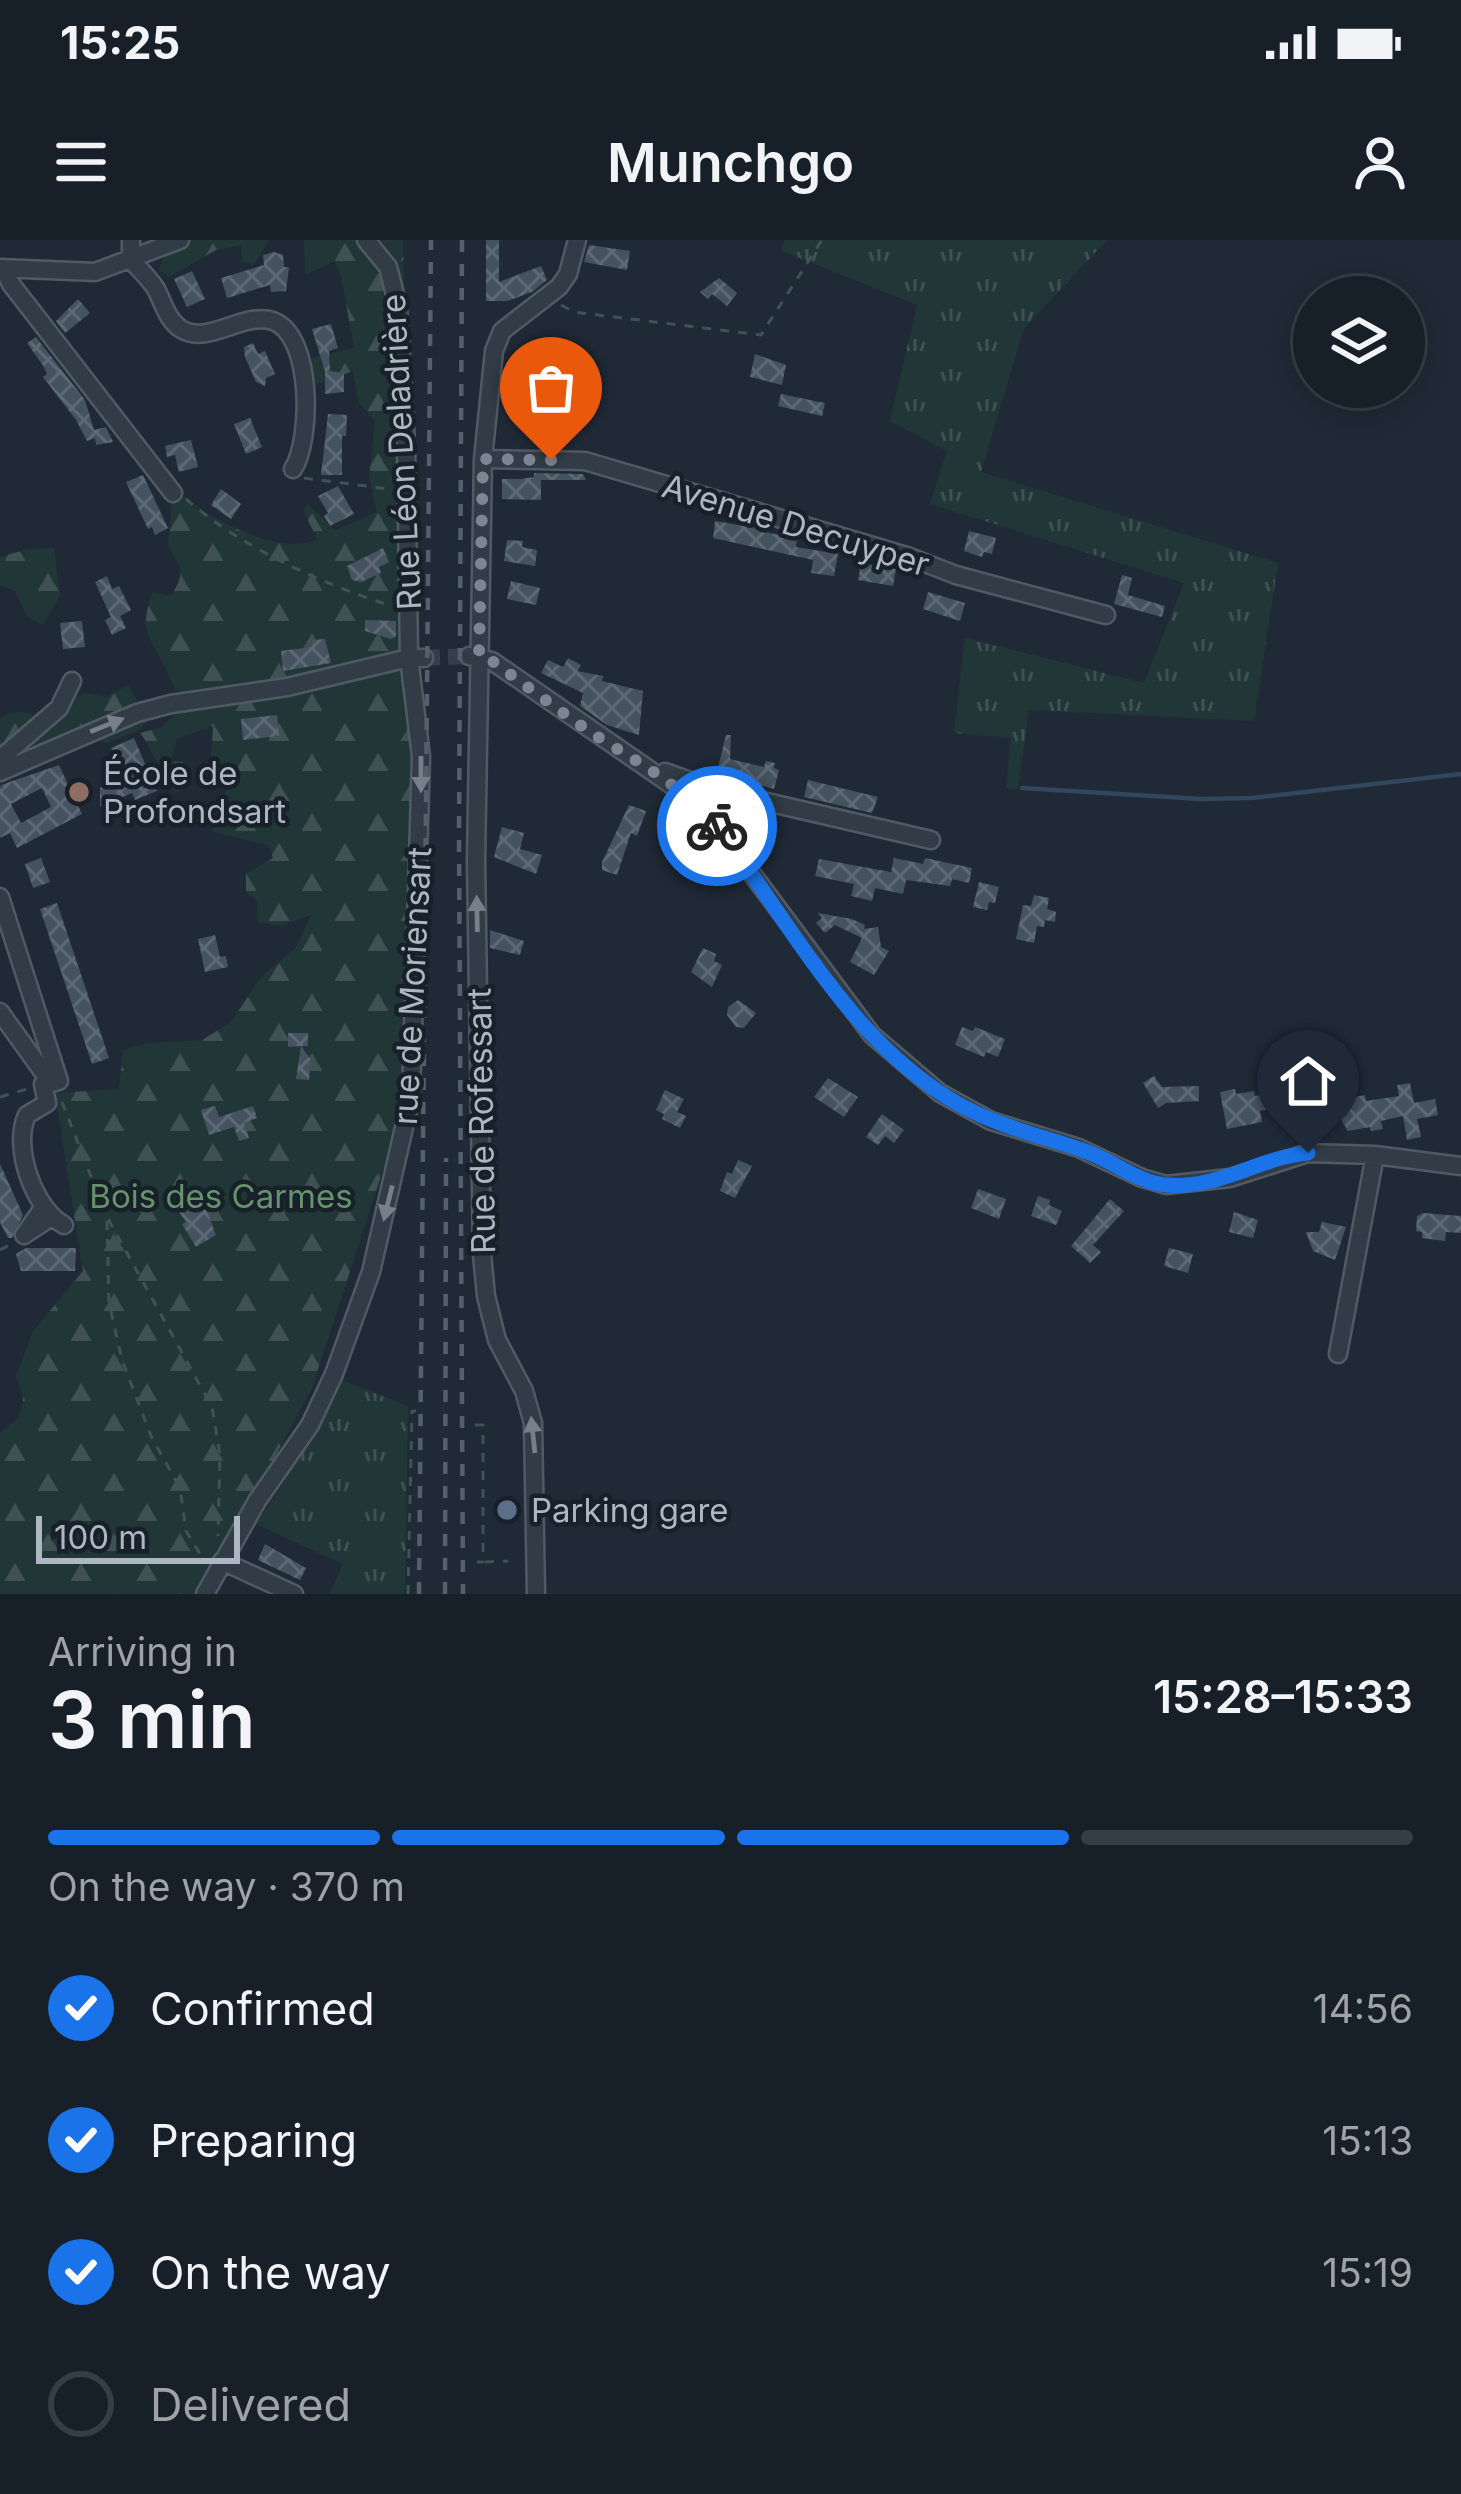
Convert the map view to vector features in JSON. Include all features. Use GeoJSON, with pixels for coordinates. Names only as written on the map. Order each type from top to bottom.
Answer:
{"type":"FeatureCollection","features":[{"type":"Feature","properties":{"kind":"street"},"geometry":{"type":"LineString","coordinates":[[131,240],[131,260],[154,286],[174,323],[185,331],[200,333],[264,320],[290,334],[301,367],[306,421],[303,449],[293,469]]}},
{"type":"Feature","properties":{"kind":"street"},"geometry":{"type":"LineString","coordinates":[[2,268],[79,273],[131,260],[180,240]]}},
{"type":"Feature","properties":{"kind":"street","name":"Rue Léon Deladrière"},"geometry":{"type":"LineString","coordinates":[[367,240],[388,267],[398,306],[408,490],[408,608],[416,658]]}},
{"type":"Feature","properties":{"kind":"street"},"geometry":{"type":"LineString","coordinates":[[550,295],[568,274],[577,240]]}},
{"type":"Feature","properties":{"kind":"street"},"geometry":{"type":"LineString","coordinates":[[2,268],[173,493]]}},
{"type":"Feature","properties":{"kind":"street","name":"Rue de Rofessart"},"geometry":{"type":"LineString","coordinates":[[536,1594],[533,1423],[524,1391],[497,1340],[482,1254],[476,650],[483,459],[494,351],[502,331],[550,295]]}},
{"type":"Feature","properties":{"kind":"street","name":"Avenue Decuyper"},"geometry":{"type":"LineString","coordinates":[[483,459],[585,461],[1106,615]]}},
{"type":"Feature","properties":{"kind":"street"},"geometry":{"type":"LineString","coordinates":[[476,650],[689,797],[715,824],[872,1035],[921,1079],[960,1105],[1166,1185],[1230,1178],[1297,1154],[1375,1155],[1461,1166]]}},
{"type":"Feature","properties":{"kind":"street"},"geometry":{"type":"LineString","coordinates":[[0,772],[137,713],[416,658]]}},
{"type":"Feature","properties":{"kind":"street","name":"rue de Moriensart"},"geometry":{"type":"LineString","coordinates":[[219,1566],[328,1390],[370,1272],[403,1143],[413,1071],[421,808],[416,658]]}},
{"type":"Feature","properties":{"kind":"street"},"geometry":{"type":"LineString","coordinates":[[0,759],[59,708],[72,681]]}},
{"type":"Feature","properties":{"kind":"street"},"geometry":{"type":"LineString","coordinates":[[644,763],[701,786],[931,840]]}},
{"type":"Feature","properties":{"kind":"street"},"geometry":{"type":"LineString","coordinates":[[0,897],[59,1075],[49,1082]]}},
{"type":"Feature","properties":{"kind":"street"},"geometry":{"type":"LineString","coordinates":[[0,1012],[49,1082],[47,1103],[26,1115],[20,1140],[23,1162],[53,1217]]}},
{"type":"Feature","properties":{"kind":"street"},"geometry":{"type":"LineString","coordinates":[[1338,1354],[1375,1155]]}},
{"type":"Feature","properties":{"kind":"street"},"geometry":{"type":"LineString","coordinates":[[205,1594],[219,1566],[294,1594]]}},
{"type":"Feature","properties":{"kind":"path"},"geometry":{"type":"LineString","coordinates":[[550,295],[574,312],[761,335],[822,240]]}},
{"type":"Feature","properties":{"kind":"path"},"geometry":{"type":"LineString","coordinates":[[319,482],[408,490]]}},
{"type":"Feature","properties":{"kind":"path"},"geometry":{"type":"LineString","coordinates":[[173,493],[180,493],[217,523],[304,569],[381,603],[408,608]]}},
{"type":"Feature","properties":{"kind":"path"},"geometry":{"type":"LineString","coordinates":[[0,1097],[49,1082],[106,1215],[212,1407],[220,1455],[219,1566],[203,1561],[186,1531],[180,1488],[151,1436],[122,1360],[109,1303],[106,1215]]}},
{"type":"Feature","properties":{"kind":"path"},"geometry":{"type":"LineString","coordinates":[[409,1594],[412,1411],[416,1411]]}},
{"type":"Feature","properties":{"kind":"path"},"geometry":{"type":"LineString","coordinates":[[475,1425],[483,1425],[480,1562],[508,1561]]}},
{"type":"Feature","properties":{"kind":"green space"},"geometry":{"type":"Polygon","coordinates":[[[173,240],[269,240],[254,265],[242,261],[241,245],[216,250],[169,277],[158,269],[173,240]]]}},
{"type":"Feature","properties":{"kind":"green space","name":"Bois des Carmes"},"geometry":{"type":"Polygon","coordinates":[[[304,240],[403,240],[417,772],[409,1090],[312,1388],[201,1594],[0,1594],[0,1433],[22,1408],[16,1376],[33,1331],[83,1271],[55,1093],[119,1089],[123,1050],[149,1043],[202,1040],[231,1022],[261,977],[296,947],[311,915],[280,926],[258,922],[257,901],[246,892],[246,874],[273,858],[268,845],[213,832],[211,815],[229,785],[210,776],[213,726],[178,738],[170,761],[183,762],[186,786],[176,793],[140,733],[162,727],[189,701],[173,684],[146,623],[152,592],[171,596],[180,579],[168,544],[173,493],[246,532],[285,543],[317,539],[304,512],[307,503],[335,530],[377,512],[369,477],[375,421],[359,403],[353,371],[311,386],[310,358],[354,348],[335,261],[305,275],[304,240]]]}},
{"type":"Feature","properties":{"kind":"green space"},"geometry":{"type":"Polygon","coordinates":[[[784,240],[1107,240],[1024,328],[981,472],[1278,563],[1254,721],[1029,710],[1018,789],[1006,788],[1011,738],[954,733],[965,638],[1144,683],[1184,583],[930,504],[947,451],[890,421],[917,305],[782,251],[784,240]]]}},
{"type":"Feature","properties":{"kind":"green space"},"geometry":{"type":"Polygon","coordinates":[[[54,548],[60,596],[43,625],[27,616],[15,591],[0,585],[0,557],[54,548]]]}},
{"type":"Feature","properties":{"kind":"green space"},"geometry":{"type":"Polygon","coordinates":[[[128,685],[136,698],[137,713],[150,718],[139,730],[107,743],[88,739],[0,772],[0,719],[19,712],[39,718],[84,693],[106,697],[128,685]]]}},
{"type":"Feature","properties":{"kind":"green space"},"geometry":{"type":"Polygon","coordinates":[[[341,1380],[408,1406],[405,1594],[330,1594],[343,1564],[256,1524],[341,1380]]]}},
{"type":"Feature","properties":{"kind":"building"},"geometry":{"type":"Polygon","coordinates":[[[486,240],[499,240],[499,282],[541,266],[547,280],[532,292],[507,301],[486,301],[486,240]]]}},
{"type":"Feature","properties":{"kind":"building"},"geometry":{"type":"Polygon","coordinates":[[[589,245],[630,251],[627,270],[584,262],[589,245]]]}},
{"type":"Feature","properties":{"kind":"building"},"geometry":{"type":"Polygon","coordinates":[[[263,255],[283,255],[284,267],[289,267],[286,291],[271,292],[270,285],[227,298],[221,278],[264,265],[263,255]]]}},
{"type":"Feature","properties":{"kind":"building"},"geometry":{"type":"Polygon","coordinates":[[[192,271],[205,299],[187,307],[174,279],[192,271]]]}},
{"type":"Feature","properties":{"kind":"building"},"geometry":{"type":"Polygon","coordinates":[[[719,278],[737,293],[727,306],[712,294],[708,299],[700,292],[719,278]]]}},
{"type":"Feature","properties":{"kind":"building"},"geometry":{"type":"Polygon","coordinates":[[[78,299],[90,313],[65,333],[56,321],[78,299]]]}},
{"type":"Feature","properties":{"kind":"building"},"geometry":{"type":"Polygon","coordinates":[[[331,324],[338,348],[329,351],[330,371],[344,373],[344,392],[325,394],[325,372],[312,329],[331,324]]]}},
{"type":"Feature","properties":{"kind":"building"},"geometry":{"type":"Polygon","coordinates":[[[36,337],[85,400],[94,430],[106,427],[113,442],[96,445],[95,438],[87,441],[43,377],[47,374],[44,367],[27,343],[36,337]]]}},
{"type":"Feature","properties":{"kind":"building"},"geometry":{"type":"Polygon","coordinates":[[[253,343],[258,354],[265,351],[275,374],[266,378],[265,386],[256,382],[245,357],[244,347],[253,343]]]}},
{"type":"Feature","properties":{"kind":"building"},"geometry":{"type":"Polygon","coordinates":[[[755,354],[786,365],[782,385],[750,377],[755,354]]]}},
{"type":"Feature","properties":{"kind":"building"},"geometry":{"type":"Polygon","coordinates":[[[781,394],[825,403],[822,416],[778,406],[781,394]]]}},
{"type":"Feature","properties":{"kind":"building"},"geometry":{"type":"Polygon","coordinates":[[[328,414],[347,415],[342,475],[321,475],[328,414]]]}},
{"type":"Feature","properties":{"kind":"building"},"geometry":{"type":"Polygon","coordinates":[[[250,418],[262,447],[246,454],[234,424],[250,418]]]}},
{"type":"Feature","properties":{"kind":"building"},"geometry":{"type":"Polygon","coordinates":[[[191,440],[198,467],[179,472],[175,455],[167,457],[165,446],[191,440]]]}},
{"type":"Feature","properties":{"kind":"building"},"geometry":{"type":"Polygon","coordinates":[[[534,473],[583,474],[586,480],[541,480],[541,500],[502,499],[502,479],[534,477],[534,473]]]}},
{"type":"Feature","properties":{"kind":"building"},"geometry":{"type":"Polygon","coordinates":[[[143,475],[168,528],[155,535],[126,482],[143,475]]]}},
{"type":"Feature","properties":{"kind":"building"},"geometry":{"type":"Polygon","coordinates":[[[338,486],[354,514],[330,526],[318,496],[338,486]]]}},
{"type":"Feature","properties":{"kind":"building"},"geometry":{"type":"Polygon","coordinates":[[[221,489],[241,504],[231,519],[211,505],[221,489]]]}},
{"type":"Feature","properties":{"kind":"building"},"geometry":{"type":"Polygon","coordinates":[[[715,521],[769,530],[797,538],[796,547],[838,554],[834,576],[811,573],[813,560],[713,538],[715,521]]]}},
{"type":"Feature","properties":{"kind":"building"},"geometry":{"type":"Polygon","coordinates":[[[969,531],[996,538],[992,554],[984,552],[982,557],[964,551],[969,531]]]}},
{"type":"Feature","properties":{"kind":"building"},"geometry":{"type":"Polygon","coordinates":[[[507,540],[523,541],[522,547],[537,550],[535,566],[504,561],[507,540]]]}},
{"type":"Feature","properties":{"kind":"building"},"geometry":{"type":"Polygon","coordinates":[[[383,548],[389,562],[379,567],[381,573],[361,582],[352,580],[347,566],[383,548]]]}},
{"type":"Feature","properties":{"kind":"building"},"geometry":{"type":"Polygon","coordinates":[[[861,563],[896,569],[893,586],[858,580],[861,563]]]}},
{"type":"Feature","properties":{"kind":"building"},"geometry":{"type":"Polygon","coordinates":[[[1122,575],[1132,578],[1128,595],[1165,606],[1162,617],[1114,604],[1122,575]]]}},
{"type":"Feature","properties":{"kind":"building"},"geometry":{"type":"Polygon","coordinates":[[[107,576],[112,589],[119,586],[131,610],[120,616],[126,628],[112,635],[105,620],[111,617],[95,582],[107,576]]]}},
{"type":"Feature","properties":{"kind":"building"},"geometry":{"type":"Polygon","coordinates":[[[511,581],[540,588],[536,605],[507,599],[511,581]]]}},
{"type":"Feature","properties":{"kind":"building"},"geometry":{"type":"Polygon","coordinates":[[[928,592],[965,603],[960,621],[923,609],[928,592]]]}},
{"type":"Feature","properties":{"kind":"building"},"geometry":{"type":"Polygon","coordinates":[[[365,620],[396,621],[396,636],[391,639],[365,631],[365,620]]]}},
{"type":"Feature","properties":{"kind":"building"},"geometry":{"type":"Polygon","coordinates":[[[82,621],[85,647],[63,649],[60,623],[82,621]]]}},
{"type":"Feature","properties":{"kind":"building"},"geometry":{"type":"Polygon","coordinates":[[[325,639],[331,663],[283,671],[281,651],[312,647],[312,640],[325,639]]]}},
{"type":"Feature","properties":{"kind":"building"},"geometry":{"type":"Polygon","coordinates":[[[568,658],[581,665],[577,671],[643,691],[639,735],[607,725],[580,706],[583,693],[541,673],[548,660],[563,667],[568,658]]]}},
{"type":"Feature","properties":{"kind":"building"},"geometry":{"type":"Polygon","coordinates":[[[277,715],[279,736],[243,740],[241,719],[277,715]]]}},
{"type":"Feature","properties":{"kind":"building"},"geometry":{"type":"Polygon","coordinates":[[[726,735],[731,735],[730,759],[764,767],[766,761],[775,763],[779,770],[774,789],[717,772],[726,735]]]}},
{"type":"Feature","properties":{"kind":"building"},"geometry":{"type":"Polygon","coordinates":[[[134,738],[157,791],[135,800],[132,793],[100,807],[100,788],[125,778],[111,748],[134,738]]]}},
{"type":"Feature","properties":{"kind":"building"},"geometry":{"type":"Polygon","coordinates":[[[59,765],[82,814],[17,848],[10,833],[0,838],[0,785],[5,792],[1,785],[59,765]],[[42,788],[11,804],[21,823],[51,807],[42,788]]]}},
{"type":"Feature","properties":{"kind":"building"},"geometry":{"type":"Polygon","coordinates":[[[808,780],[878,797],[872,813],[804,797],[808,780]]]}},
{"type":"Feature","properties":{"kind":"building"},"geometry":{"type":"Polygon","coordinates":[[[629,805],[646,811],[637,836],[631,833],[617,875],[602,870],[602,862],[629,805]]]}},
{"type":"Feature","properties":{"kind":"building"},"geometry":{"type":"Polygon","coordinates":[[[759,813],[773,817],[769,852],[752,848],[759,813]]]}},
{"type":"Feature","properties":{"kind":"building"},"geometry":{"type":"Polygon","coordinates":[[[502,827],[524,833],[520,849],[542,855],[536,874],[494,857],[502,827]]]}},
{"type":"Feature","properties":{"kind":"building"},"geometry":{"type":"Polygon","coordinates":[[[41,858],[50,882],[33,888],[25,864],[41,858]]]}},
{"type":"Feature","properties":{"kind":"building"},"geometry":{"type":"Polygon","coordinates":[[[894,858],[923,864],[925,858],[972,868],[969,883],[952,879],[950,886],[906,880],[903,894],[875,888],[872,901],[851,896],[854,884],[815,876],[819,859],[891,872],[894,858]]]}},
{"type":"Feature","properties":{"kind":"building"},"geometry":{"type":"Polygon","coordinates":[[[979,882],[999,887],[995,903],[989,902],[987,910],[973,907],[979,882]]]}},
{"type":"Feature","properties":{"kind":"building"},"geometry":{"type":"Polygon","coordinates":[[[1034,895],[1049,898],[1047,909],[1056,912],[1055,922],[1045,920],[1044,927],[1037,926],[1034,943],[1016,939],[1023,905],[1031,906],[1034,895]]]}},
{"type":"Feature","properties":{"kind":"building"},"geometry":{"type":"Polygon","coordinates":[[[57,903],[109,1058],[92,1064],[40,909],[57,903]]]}},
{"type":"Feature","properties":{"kind":"building"},"geometry":{"type":"Polygon","coordinates":[[[818,913],[852,919],[865,925],[864,929],[878,927],[881,947],[889,951],[874,975],[850,962],[862,938],[835,925],[825,933],[816,923],[822,918],[818,913]]]}},
{"type":"Feature","properties":{"kind":"building"},"geometry":{"type":"Polygon","coordinates":[[[490,930],[524,941],[520,955],[490,948],[490,930]]]}},
{"type":"Feature","properties":{"kind":"building"},"geometry":{"type":"Polygon","coordinates":[[[215,935],[220,957],[226,956],[228,967],[205,972],[198,939],[215,935]]]}},
{"type":"Feature","properties":{"kind":"building"},"geometry":{"type":"Polygon","coordinates":[[[703,948],[716,954],[714,961],[722,965],[712,987],[691,972],[703,948]]]}},
{"type":"Feature","properties":{"kind":"building"},"geometry":{"type":"Polygon","coordinates":[[[738,1000],[756,1013],[744,1028],[736,1027],[727,1015],[728,1007],[738,1000]]]}},
{"type":"Feature","properties":{"kind":"building"},"geometry":{"type":"Polygon","coordinates":[[[962,1027],[1005,1039],[998,1057],[986,1052],[984,1057],[955,1045],[962,1027]]]}},
{"type":"Feature","properties":{"kind":"building"},"geometry":{"type":"Polygon","coordinates":[[[288,1033],[308,1033],[308,1046],[288,1047],[288,1033]]]}},
{"type":"Feature","properties":{"kind":"building"},"geometry":{"type":"Polygon","coordinates":[[[301,1046],[311,1060],[309,1080],[296,1079],[301,1046]]]}},
{"type":"Feature","properties":{"kind":"building"},"geometry":{"type":"Polygon","coordinates":[[[1154,1076],[1162,1087],[1199,1086],[1199,1101],[1158,1108],[1143,1083],[1154,1076]]]}},
{"type":"Feature","properties":{"kind":"building"},"geometry":{"type":"Polygon","coordinates":[[[828,1078],[858,1097],[844,1117],[814,1097],[828,1078]]]}},
{"type":"Feature","properties":{"kind":"building"},"geometry":{"type":"Polygon","coordinates":[[[1410,1083],[1414,1103],[1435,1099],[1438,1115],[1417,1119],[1421,1137],[1407,1140],[1403,1116],[1381,1121],[1383,1129],[1371,1131],[1370,1127],[1348,1131],[1340,1118],[1304,1125],[1301,1108],[1365,1095],[1366,1101],[1399,1096],[1397,1085],[1410,1083]]]}},
{"type":"Feature","properties":{"kind":"building"},"geometry":{"type":"Polygon","coordinates":[[[1235,1089],[1236,1094],[1254,1091],[1255,1096],[1275,1093],[1278,1107],[1260,1111],[1262,1122],[1227,1129],[1220,1092],[1235,1089]]]}},
{"type":"Feature","properties":{"kind":"building"},"geometry":{"type":"Polygon","coordinates":[[[665,1090],[684,1099],[677,1112],[686,1116],[680,1128],[656,1110],[665,1090]]]}},
{"type":"Feature","properties":{"kind":"building"},"geometry":{"type":"Polygon","coordinates":[[[215,1106],[219,1117],[253,1106],[257,1118],[244,1123],[249,1138],[239,1141],[234,1127],[209,1135],[201,1110],[215,1106]]]}},
{"type":"Feature","properties":{"kind":"building"},"geometry":{"type":"Polygon","coordinates":[[[882,1114],[904,1130],[894,1143],[885,1136],[878,1145],[866,1137],[882,1114]]]}},
{"type":"Feature","properties":{"kind":"building"},"geometry":{"type":"Polygon","coordinates":[[[738,1160],[752,1166],[735,1198],[720,1191],[738,1160]]]}},
{"type":"Feature","properties":{"kind":"building"},"geometry":{"type":"Polygon","coordinates":[[[0,1164],[23,1215],[12,1238],[0,1222],[0,1164]]]}},
{"type":"Feature","properties":{"kind":"building"},"geometry":{"type":"Polygon","coordinates":[[[978,1189],[1006,1199],[999,1219],[971,1208],[978,1189]]]}},
{"type":"Feature","properties":{"kind":"building"},"geometry":{"type":"Polygon","coordinates":[[[1038,1196],[1062,1211],[1056,1225],[1031,1216],[1038,1196]]]}},
{"type":"Feature","properties":{"kind":"building"},"geometry":{"type":"Polygon","coordinates":[[[1110,1199],[1124,1211],[1093,1245],[1101,1252],[1090,1263],[1071,1246],[1110,1199]]]}},
{"type":"Feature","properties":{"kind":"building"},"geometry":{"type":"Polygon","coordinates":[[[195,1202],[205,1206],[216,1235],[196,1247],[179,1212],[195,1202]]]}},
{"type":"Feature","properties":{"kind":"building"},"geometry":{"type":"Polygon","coordinates":[[[1234,1212],[1258,1220],[1253,1238],[1229,1232],[1234,1212]]]}},
{"type":"Feature","properties":{"kind":"building"},"geometry":{"type":"Polygon","coordinates":[[[1417,1216],[1461,1216],[1461,1233],[1446,1232],[1445,1241],[1422,1238],[1422,1232],[1416,1231],[1417,1216]]]}},
{"type":"Feature","properties":{"kind":"building"},"geometry":{"type":"Polygon","coordinates":[[[1322,1222],[1346,1227],[1335,1260],[1313,1251],[1306,1232],[1319,1232],[1322,1222]]]}},
{"type":"Feature","properties":{"kind":"building"},"geometry":{"type":"Polygon","coordinates":[[[26,1248],[76,1248],[75,1271],[21,1271],[16,1254],[26,1248]]]}},
{"type":"Feature","properties":{"kind":"building"},"geometry":{"type":"Polygon","coordinates":[[[1169,1248],[1193,1254],[1188,1273],[1164,1266],[1169,1248]]]}},
{"type":"Feature","properties":{"kind":"building"},"geometry":{"type":"Polygon","coordinates":[[[265,1544],[306,1568],[300,1580],[258,1560],[265,1544]]]}},
{"type":"Feature","properties":{"kind":"waterway"},"geometry":{"type":"LineString","coordinates":[[1022,788],[1252,798],[1461,774]]}},
{"type":"Feature","properties":{"kind":"tunnel"},"geometry":{"type":"LineString","coordinates":[[424,658],[469,656]]}},
{"type":"Feature","properties":{"kind":"railway"},"geometry":{"type":"LineString","coordinates":[[419,1594],[431,240]]}},
{"type":"Feature","properties":{"kind":"railway"},"geometry":{"type":"LineString","coordinates":[[462,240],[463,1594]]}},
{"type":"Feature","properties":{"kind":"railway"},"geometry":{"type":"LineString","coordinates":[[445,1594],[446,1158]]}},
{"type":"Feature","properties":{"kind":"way so far"},"geometry":{"type":"LineString","coordinates":[[551,460],[483,459],[479,656],[644,763],[689,797],[717,826]]}},
{"type":"Feature","properties":{"kind":"place","name":"École de Profondsart"},"geometry":{"type":"Point","coordinates":[79,792]}},
{"type":"Feature","properties":{"kind":"place","name":"Parking gare"},"geometry":{"type":"Point","coordinates":[507,1510]}},
{"type":"Feature","properties":{"kind":"route"},"geometry":{"type":"LineString","coordinates":[[717,826],[872,1035],[921,1079],[960,1105],[1166,1185],[1230,1178],[1308,1153]]}}]}
